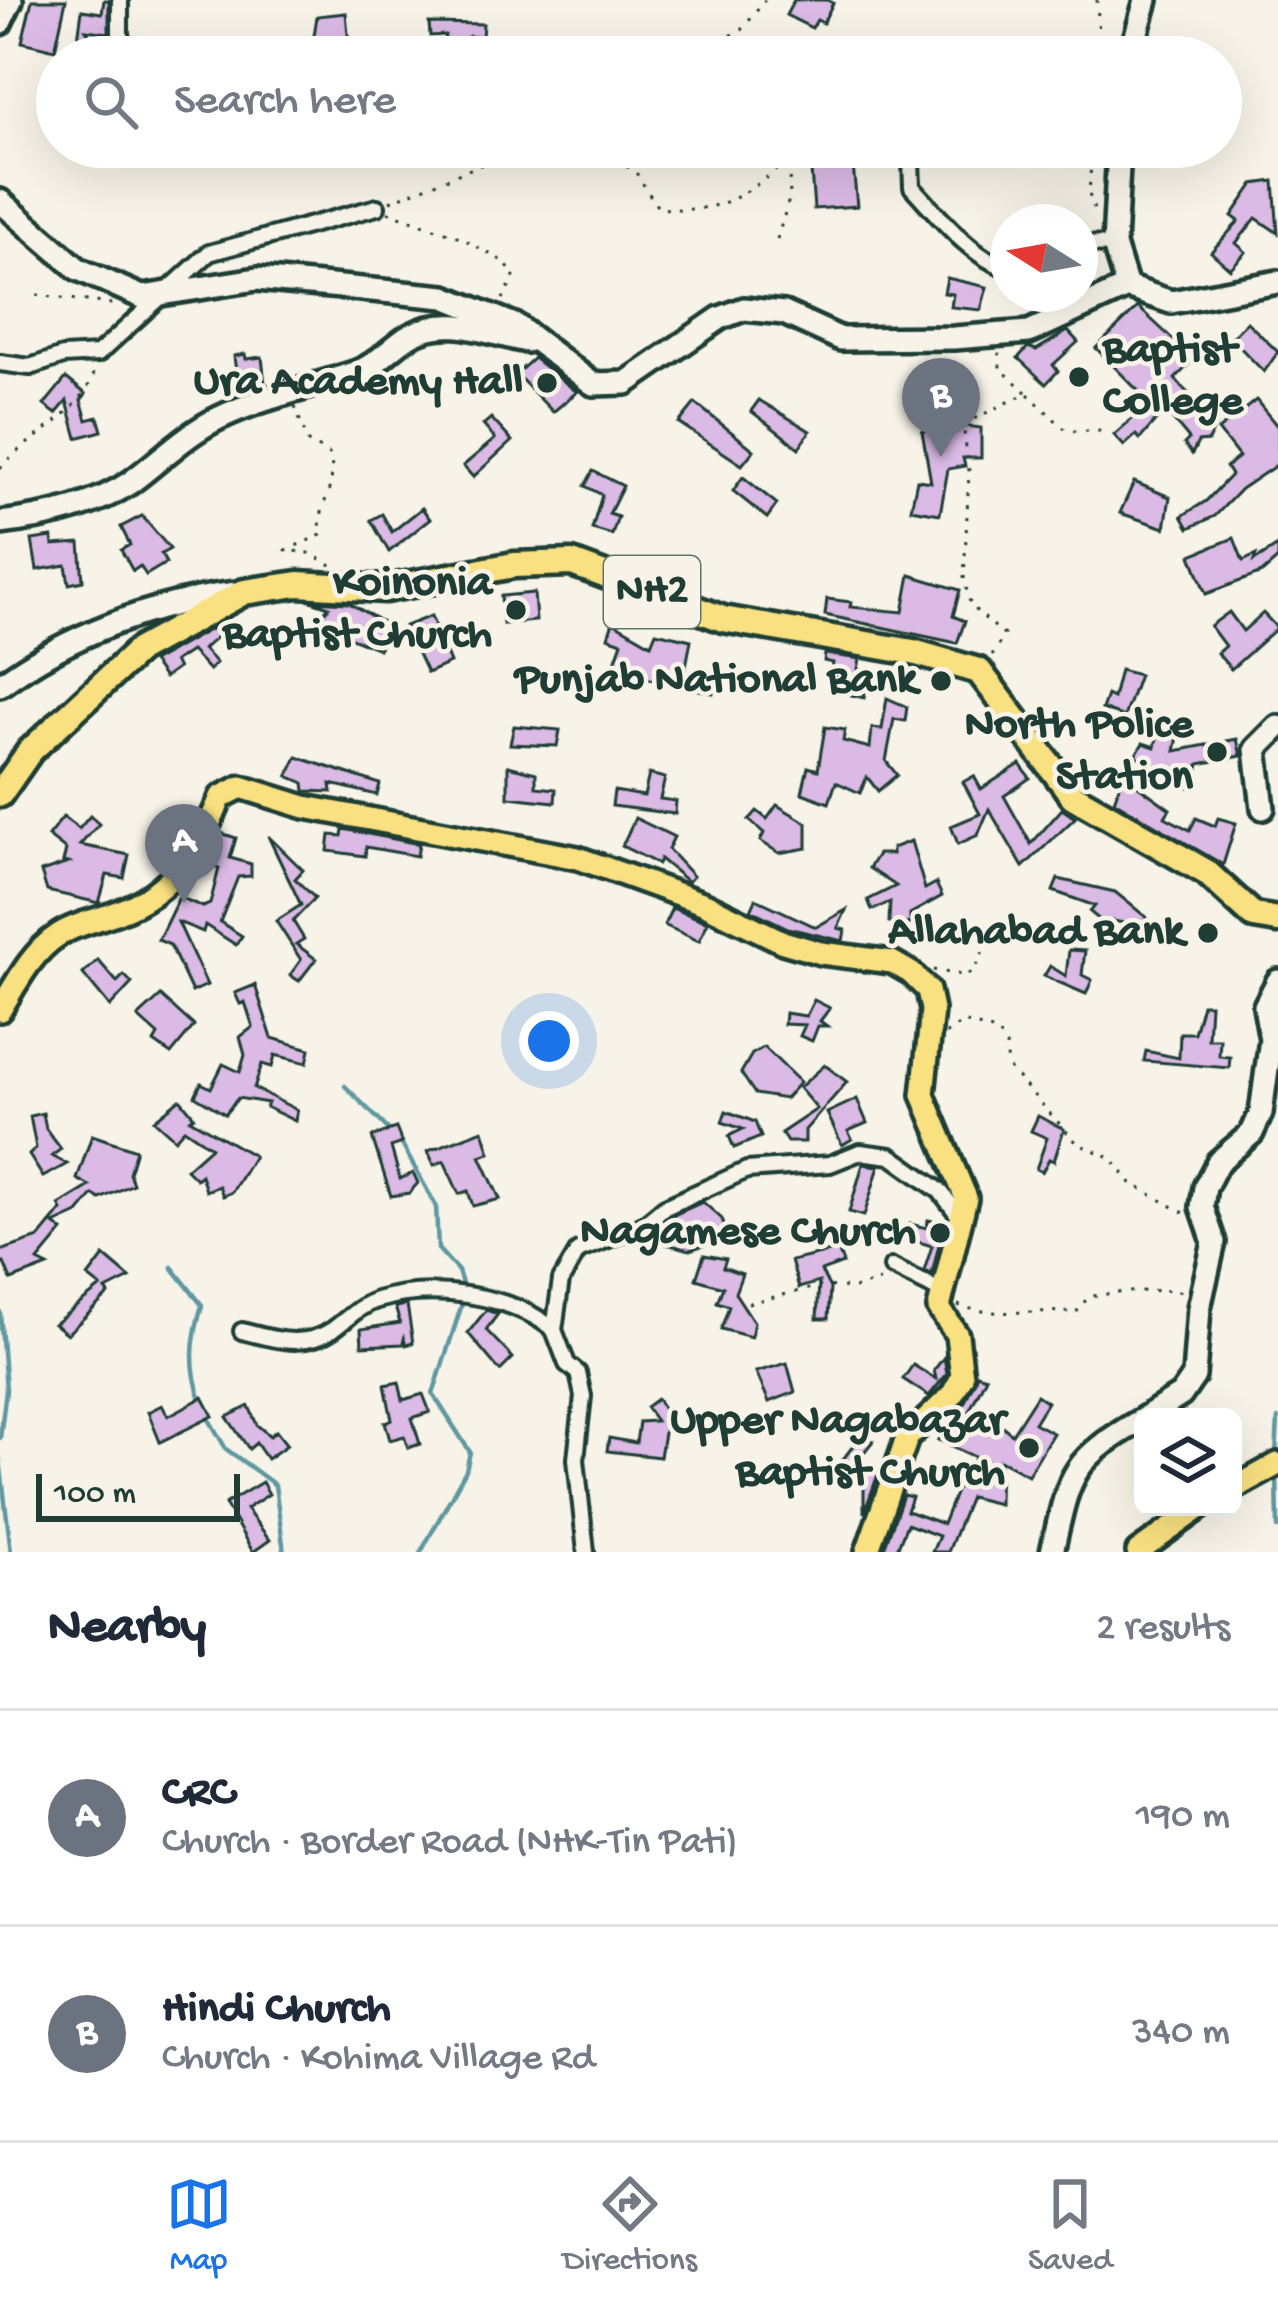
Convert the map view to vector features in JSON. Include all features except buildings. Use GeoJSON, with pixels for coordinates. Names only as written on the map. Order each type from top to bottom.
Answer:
{"type":"FeatureCollection","features":[{"type":"Feature","properties":{"kind":"highway","name":"NH2"},"geometry":{"type":"LineString","coordinates":[[0,794],[30,751],[139,650],[244,592],[298,584],[409,586],[514,566],[572,563],[723,619],[914,652],[979,670]]}},
{"type":"Feature","properties":{"kind":"highway"},"geometry":{"type":"LineString","coordinates":[[979,670],[1073,796],[1206,872],[1254,916],[1278,920]]}},
{"type":"Feature","properties":{"kind":"main road"},"geometry":{"type":"LineString","coordinates":[[0,23],[11,0]]}},
{"type":"Feature","properties":{"kind":"main road"},"geometry":{"type":"LineString","coordinates":[[1136,36],[1146,0]]}},
{"type":"Feature","properties":{"kind":"main road"},"geometry":{"type":"LineString","coordinates":[[1117,168],[1109,243],[1127,287]]}},
{"type":"Feature","properties":{"kind":"main road"},"geometry":{"type":"LineString","coordinates":[[0,200],[78,269],[142,297],[222,280],[292,280],[445,297],[517,326],[578,377],[609,388],[638,377],[719,318],[744,309],[784,313],[841,339],[874,343],[1045,327],[1127,287],[1171,302],[1278,282]]}},
{"type":"Feature","properties":{"kind":"main road"},"geometry":{"type":"LineString","coordinates":[[0,523],[64,512],[97,499],[128,484],[167,447],[216,419],[288,390],[366,369],[409,336],[430,328],[465,325],[534,342]]}},
{"type":"Feature","properties":{"kind":"main road"},"geometry":{"type":"LineString","coordinates":[[0,686],[31,661],[91,635],[204,596],[244,592]]}},
{"type":"Feature","properties":{"kind":"main road"},"geometry":{"type":"LineString","coordinates":[[1264,808],[1256,749],[1278,727]]}},
{"type":"Feature","properties":{"kind":"main road"},"geometry":{"type":"LineString","coordinates":[[0,1010],[40,950],[60,933],[137,905],[157,891],[203,840],[220,796],[241,787],[305,807],[578,858],[706,904],[783,942],[892,962],[928,990],[932,1010],[923,1095],[957,1167],[965,1198],[963,1221],[940,1298],[941,1319],[956,1335],[964,1357],[962,1377],[952,1395],[907,1438],[867,1552]]}},
{"type":"Feature","properties":{"kind":"main road"},"geometry":{"type":"LineString","coordinates":[[1161,1408],[1181,1395],[1194,1376],[1201,1299],[1214,1242],[1203,1197],[1211,1173],[1252,1133],[1261,1113],[1271,1039],[1264,1006],[1278,981]]}},
{"type":"Feature","properties":{"kind":"main road"},"geometry":{"type":"LineString","coordinates":[[1052,1552],[1061,1509],[1081,1460],[1134,1425]]}},
{"type":"Feature","properties":{"kind":"main road"},"geometry":{"type":"LineString","coordinates":[[1242,1484],[1278,1464]]}},
{"type":"Feature","properties":{"kind":"main road"},"geometry":{"type":"LineString","coordinates":[[1138,1552],[1188,1516]]}},
{"type":"Feature","properties":{"kind":"street"},"geometry":{"type":"LineString","coordinates":[[119,0],[120,36]]}},
{"type":"Feature","properties":{"kind":"street"},"geometry":{"type":"LineString","coordinates":[[911,168],[912,187],[954,226],[974,254],[990,261]]}},
{"type":"Feature","properties":{"kind":"street"},"geometry":{"type":"LineString","coordinates":[[0,363],[30,367],[63,356],[98,354],[224,244],[376,207]]}},
{"type":"Feature","properties":{"kind":"street"},"geometry":{"type":"LineString","coordinates":[[1098,243],[1109,243]]}},
{"type":"Feature","properties":{"kind":"street"},"geometry":{"type":"LineString","coordinates":[[554,1330],[561,1280],[578,1251],[642,1226],[665,1207],[746,1170],[830,1163],[875,1152],[923,1178],[963,1221]]}},
{"type":"Feature","properties":{"kind":"street"},"geometry":{"type":"LineString","coordinates":[[898,1270],[940,1298]]}},
{"type":"Feature","properties":{"kind":"street"},"geometry":{"type":"LineString","coordinates":[[242,1331],[282,1342],[314,1339],[358,1307],[382,1298],[455,1295],[530,1309],[554,1330],[568,1364],[578,1372],[583,1396],[576,1474],[586,1552]]}},
{"type":"Feature","properties":{"kind":"path"},"geometry":{"type":"LineString","coordinates":[[730,36],[742,30],[765,0]]}},
{"type":"Feature","properties":{"kind":"path"},"geometry":{"type":"LineString","coordinates":[[1097,0],[1099,36]]}},
{"type":"Feature","properties":{"kind":"path"},"geometry":{"type":"LineString","coordinates":[[376,207],[478,168]]}},
{"type":"Feature","properties":{"kind":"path"},"geometry":{"type":"LineString","coordinates":[[630,168],[658,208],[681,210],[736,202],[778,168]]}},
{"type":"Feature","properties":{"kind":"path"},"geometry":{"type":"LineString","coordinates":[[777,239],[790,196],[791,168]]}},
{"type":"Feature","properties":{"kind":"path"},"geometry":{"type":"LineString","coordinates":[[1091,168],[1089,194],[1109,243]]}},
{"type":"Feature","properties":{"kind":"path"},"geometry":{"type":"LineString","coordinates":[[376,207],[460,238],[508,266],[515,274],[512,284],[490,315]]}},
{"type":"Feature","properties":{"kind":"path"},"geometry":{"type":"LineString","coordinates":[[37,295],[116,304],[142,297]]}},
{"type":"Feature","properties":{"kind":"path"},"geometry":{"type":"LineString","coordinates":[[1003,334],[1000,368],[1067,431],[1103,431]]}},
{"type":"Feature","properties":{"kind":"path"},"geometry":{"type":"LineString","coordinates":[[0,468],[61,419],[89,386],[98,354]]}},
{"type":"Feature","properties":{"kind":"path"},"geometry":{"type":"LineString","coordinates":[[288,390],[308,442],[329,454],[334,467],[332,492],[320,506],[321,535],[286,550],[322,558],[361,588]]}},
{"type":"Feature","properties":{"kind":"path"},"geometry":{"type":"LineString","coordinates":[[979,670],[1005,641],[1000,630],[970,606],[964,580],[969,470],[963,424],[1027,393]]}},
{"type":"Feature","properties":{"kind":"path"},"geometry":{"type":"LineString","coordinates":[[918,980],[934,969],[965,976],[981,965],[988,938],[998,931],[1088,937]]}},
{"type":"Feature","properties":{"kind":"path"},"geometry":{"type":"LineString","coordinates":[[946,1035],[963,1022],[996,1030],[1006,1045],[1008,1067],[1078,1144],[1110,1156],[1122,1176],[1162,1202],[1188,1215],[1206,1216]]}},
{"type":"Feature","properties":{"kind":"path"},"geometry":{"type":"LineString","coordinates":[[748,1303],[822,1286],[856,1288],[898,1270]]}},
{"type":"Feature","properties":{"kind":"path"},"geometry":{"type":"LineString","coordinates":[[940,1298],[986,1313],[1024,1309],[1076,1313],[1091,1297],[1130,1296],[1160,1287],[1201,1299]]}},
{"type":"Feature","properties":{"kind":"waterway"},"geometry":{"type":"LineString","coordinates":[[345,1086],[392,1133]]}},
{"type":"Feature","properties":{"kind":"waterway"},"geometry":{"type":"LineString","coordinates":[[400,1141],[436,1206],[438,1249],[458,1271],[464,1290]]}},
{"type":"Feature","properties":{"kind":"waterway"},"geometry":{"type":"LineString","coordinates":[[172,1267],[202,1305],[193,1354],[202,1404]]}},
{"type":"Feature","properties":{"kind":"waterway"},"geometry":{"type":"LineString","coordinates":[[421,1552],[466,1470],[470,1452],[433,1394],[463,1301]]}},
{"type":"Feature","properties":{"kind":"waterway"},"geometry":{"type":"LineString","coordinates":[[0,1312],[6,1390],[0,1438]]}},
{"type":"Feature","properties":{"kind":"waterway"},"geometry":{"type":"LineString","coordinates":[[206,1414],[226,1449],[275,1485],[284,1552]]}},
{"type":"Feature","properties":{"kind":"waterway"},"geometry":{"type":"LineString","coordinates":[[1276,1455],[1278,1419]]}},
{"type":"Feature","properties":{"kind":"waterway"},"geometry":{"type":"LineString","coordinates":[[0,1460],[11,1552]]}},
{"type":"Feature","properties":{"kind":"waterway"},"geometry":{"type":"LineString","coordinates":[[1277,1473],[1278,1528]]}},
{"type":"Feature","properties":{"kind":"place","name":"Baptist College"},"geometry":{"type":"Point","coordinates":[1079,377]}},
{"type":"Feature","properties":{"kind":"place","name":"Ura Academy Hall"},"geometry":{"type":"Point","coordinates":[547,383]}},
{"type":"Feature","properties":{"kind":"place","name":"Hindi Church"},"geometry":{"type":"Point","coordinates":[941,457]}},
{"type":"Feature","properties":{"kind":"place","name":"Koinonia Baptist Church"},"geometry":{"type":"Point","coordinates":[516,610]}},
{"type":"Feature","properties":{"kind":"place","name":"Punjab National Bank"},"geometry":{"type":"Point","coordinates":[941,681]}},
{"type":"Feature","properties":{"kind":"place","name":"North Police Station"},"geometry":{"type":"Point","coordinates":[1217,752]}},
{"type":"Feature","properties":{"kind":"place","name":"CRC"},"geometry":{"type":"Point","coordinates":[184,903]}},
{"type":"Feature","properties":{"kind":"place","name":"Allahabad Bank"},"geometry":{"type":"Point","coordinates":[1208,933]}},
{"type":"Feature","properties":{"kind":"place","name":"Nagamese Church"},"geometry":{"type":"Point","coordinates":[940,1233]}},
{"type":"Feature","properties":{"kind":"place","name":"Upper Nagabazar Baptist Church"},"geometry":{"type":"Point","coordinates":[1029,1448]}}]}
